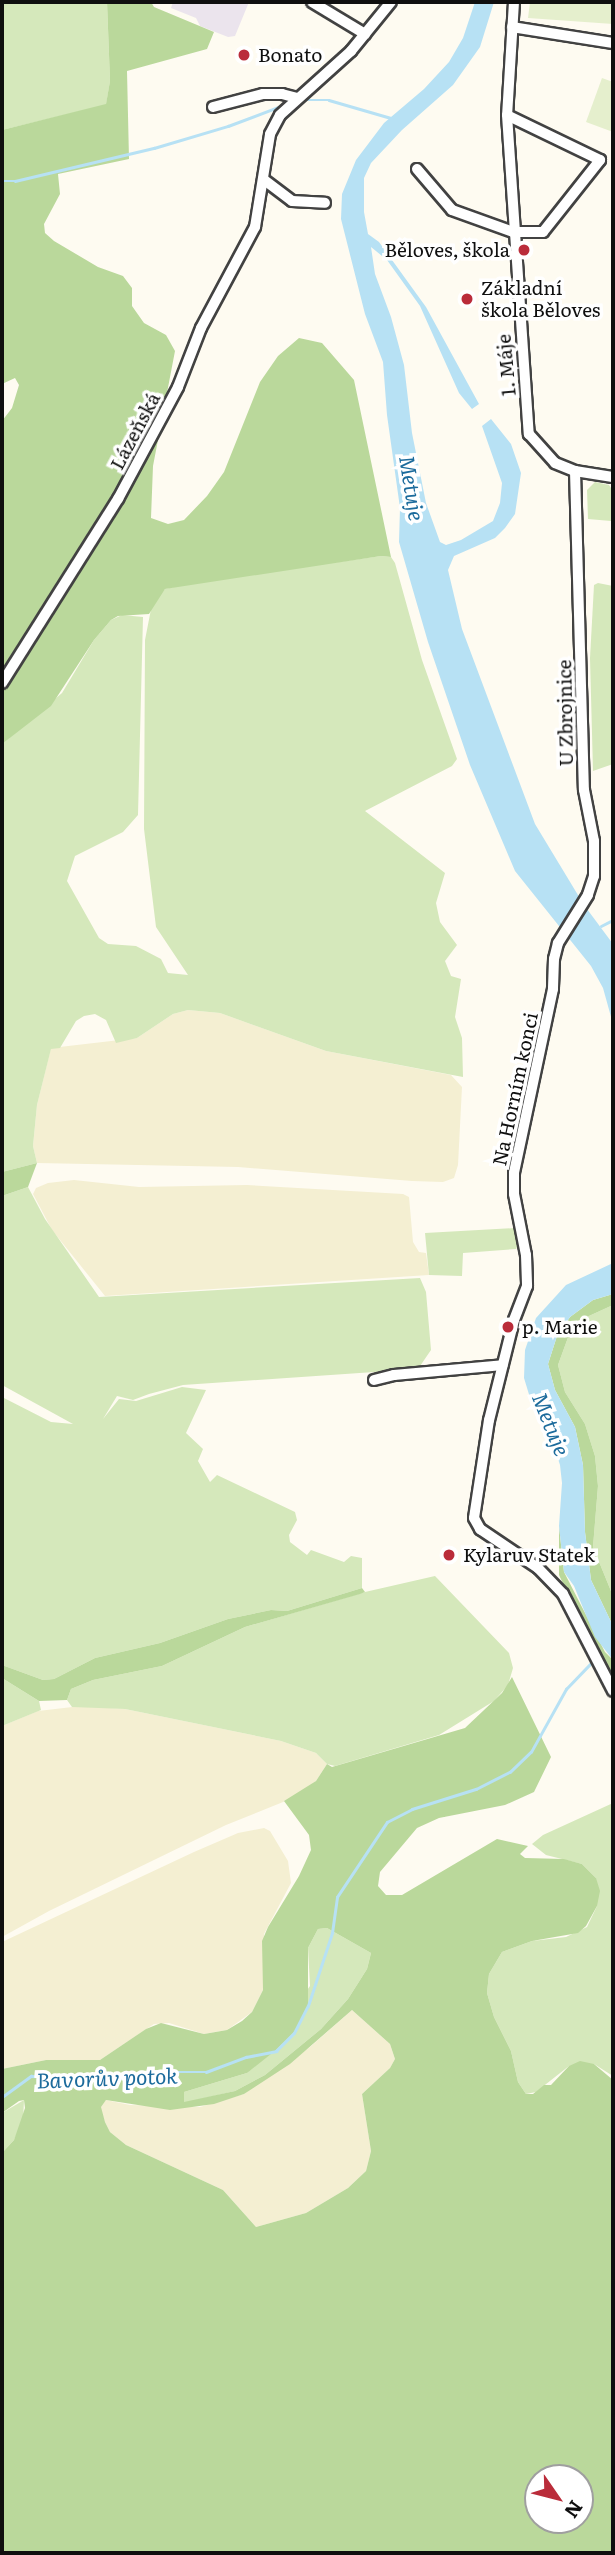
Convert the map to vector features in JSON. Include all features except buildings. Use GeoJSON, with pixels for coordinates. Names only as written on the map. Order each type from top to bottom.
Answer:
{"type":"FeatureCollection","features":[{"type":"Feature","properties":{"kind":"street"},"geometry":{"type":"LineString","coordinates":[[312,2],[365,34]]}},
{"type":"Feature","properties":{"kind":"street","name":"Lázeňská"},"geometry":{"type":"LineString","coordinates":[[2,682],[118,499],[178,387],[201,328],[251,237],[258,217],[270,134],[280,115],[351,51],[391,2]]}},
{"type":"Feature","properties":{"kind":"street","name":"1. Máje"},"geometry":{"type":"LineString","coordinates":[[514,2],[507,115],[529,434],[555,463],[575,471]]}},
{"type":"Feature","properties":{"kind":"street"},"geometry":{"type":"LineString","coordinates":[[512,27],[613,43]]}},
{"type":"Feature","properties":{"kind":"street"},"geometry":{"type":"LineString","coordinates":[[213,107],[263,94],[282,94],[297,98]]}},
{"type":"Feature","properties":{"kind":"street"},"geometry":{"type":"LineString","coordinates":[[417,169],[452,210],[513,232],[543,232],[600,160],[507,115]]}},
{"type":"Feature","properties":{"kind":"street"},"geometry":{"type":"LineString","coordinates":[[263,179],[292,201],[324,203]]}},
{"type":"Feature","properties":{"kind":"street"},"geometry":{"type":"LineString","coordinates":[[575,471],[613,477]]}},
{"type":"Feature","properties":{"kind":"street","name":"U Zbrojnice"},"geometry":{"type":"LineString","coordinates":[[558,943],[588,895],[594,876],[594,841],[584,790],[575,471]]}},
{"type":"Feature","properties":{"kind":"street","name":"Na Horním konci"},"geometry":{"type":"LineString","coordinates":[[558,943],[554,959],[553,989],[514,1173],[514,1194],[528,1272],[527,1286],[489,1420],[474,1518],[480,1530],[538,1568],[564,1594],[613,1691]]}},
{"type":"Feature","properties":{"kind":"street"},"geometry":{"type":"LineString","coordinates":[[374,1380],[394,1375],[503,1365]]}},
{"type":"Feature","properties":{"kind":"shaded area"},"geometry":{"type":"Polygon","coordinates":[[[173,2],[249,2],[235,36],[228,37],[200,26],[196,18],[171,8],[173,2]]]}},
{"type":"Feature","properties":{"kind":"shaded area"},"geometry":{"type":"Polygon","coordinates":[[[188,1010],[220,1013],[326,1051],[451,1075],[462,1087],[458,1165],[454,1178],[443,1182],[412,1181],[238,1167],[37,1163],[33,1146],[37,1105],[51,1048],[137,1038],[173,1014],[188,1010]]]}},
{"type":"Feature","properties":{"kind":"shaded area"},"geometry":{"type":"Polygon","coordinates":[[[74,1180],[139,1187],[247,1185],[403,1194],[409,1197],[413,1242],[419,1252],[426,1253],[429,1275],[105,1296],[52,1230],[33,1194],[36,1188],[48,1183],[74,1180]]]}},
{"type":"Feature","properties":{"kind":"shaded area"},"geometry":{"type":"Polygon","coordinates":[[[81,1706],[125,1709],[281,1741],[316,1753],[327,1764],[316,1781],[293,1798],[226,1825],[49,1911],[2,1937],[2,1726],[38,1711],[81,1706]]]}},
{"type":"Feature","properties":{"kind":"shaded area"},"geometry":{"type":"Polygon","coordinates":[[[264,1828],[270,1831],[288,1861],[291,1883],[264,1934],[263,1990],[252,2012],[227,2030],[204,2034],[169,2023],[154,2024],[100,2060],[46,2060],[2,2069],[2,1942],[194,1852],[238,1833],[264,1828]]]}},
{"type":"Feature","properties":{"kind":"shaded area"},"geometry":{"type":"Polygon","coordinates":[[[352,2010],[390,2044],[395,2059],[390,2068],[362,2094],[371,2151],[366,2171],[348,2188],[306,2213],[256,2227],[223,2190],[126,2145],[110,2132],[105,2122],[100,2107],[106,2100],[130,2105],[200,2107],[244,2094],[310,2047],[352,2010]]]}},
{"type":"Feature","properties":{"kind":"green space"},"geometry":{"type":"Polygon","coordinates":[[[2,2],[107,2],[110,81],[106,105],[2,130],[2,2]]]}},
{"type":"Feature","properties":{"kind":"green space"},"geometry":{"type":"Polygon","coordinates":[[[107,2],[151,2],[154,7],[214,32],[207,49],[127,71],[129,159],[58,174],[60,194],[44,224],[45,233],[54,241],[98,267],[123,276],[132,288],[132,306],[144,323],[166,335],[175,351],[153,466],[151,518],[168,524],[184,520],[207,496],[224,472],[260,382],[278,356],[299,338],[322,343],[354,380],[391,557],[381,556],[165,589],[149,614],[118,616],[111,620],[94,640],[51,706],[2,744],[2,421],[12,408],[19,385],[15,378],[2,384],[2,130],[106,104],[110,81],[107,2]]]}},
{"type":"Feature","properties":{"kind":"green space"},"geometry":{"type":"Polygon","coordinates":[[[530,2],[613,2],[613,24],[528,18],[530,2]]]}},
{"type":"Feature","properties":{"kind":"green space"},"geometry":{"type":"Polygon","coordinates":[[[602,78],[613,82],[613,132],[586,122],[602,78]]]}},
{"type":"Feature","properties":{"kind":"green space"},"geometry":{"type":"Polygon","coordinates":[[[595,482],[609,485],[613,491],[611,521],[588,519],[587,490],[595,482]]]}},
{"type":"Feature","properties":{"kind":"green space"},"geometry":{"type":"Polygon","coordinates":[[[381,556],[391,557],[395,563],[422,660],[457,759],[452,766],[365,811],[445,873],[436,903],[440,922],[457,945],[445,961],[451,976],[461,979],[455,1017],[462,1038],[463,1077],[326,1051],[220,1013],[188,1010],[173,1014],[137,1038],[116,1043],[106,1020],[95,1014],[84,1016],[76,1021],[60,1048],[51,1049],[37,1105],[33,1146],[37,1163],[2,1172],[2,744],[62,693],[94,640],[111,620],[122,615],[143,617],[138,815],[123,832],[75,856],[67,881],[99,938],[108,944],[136,946],[161,959],[168,973],[188,975],[156,927],[144,829],[145,640],[152,604],[165,589],[196,582],[381,556]]]}},
{"type":"Feature","properties":{"kind":"green space"},"geometry":{"type":"Polygon","coordinates":[[[598,583],[613,586],[613,764],[593,771],[590,658],[594,585],[598,583]]]}},
{"type":"Feature","properties":{"kind":"green space"},"geometry":{"type":"Polygon","coordinates":[[[37,1163],[28,1187],[2,1196],[2,1172],[37,1163]]]}},
{"type":"Feature","properties":{"kind":"green space"},"geometry":{"type":"Polygon","coordinates":[[[28,1187],[45,1219],[99,1297],[420,1278],[426,1292],[431,1350],[418,1369],[183,1385],[133,1400],[117,1396],[103,1419],[119,1399],[136,1401],[182,1387],[206,1390],[186,1433],[203,1449],[198,1461],[210,1482],[217,1475],[295,1512],[297,1520],[289,1535],[290,1542],[307,1555],[311,1550],[344,1562],[351,1556],[362,1558],[362,1588],[287,1611],[271,1610],[228,1619],[160,1643],[95,1658],[54,1679],[43,1680],[2,1665],[2,1397],[51,1422],[73,1424],[2,1385],[2,1196],[28,1187]]]}},
{"type":"Feature","properties":{"kind":"green space"},"geometry":{"type":"Polygon","coordinates":[[[516,1228],[519,1243],[516,1249],[463,1253],[462,1276],[429,1275],[425,1233],[516,1228]]]}},
{"type":"Feature","properties":{"kind":"green space"},"geometry":{"type":"Polygon","coordinates":[[[613,1294],[613,1305],[578,1321],[570,1332],[558,1365],[565,1392],[585,1424],[595,1456],[598,1486],[593,1547],[613,1596],[613,1626],[591,1580],[585,1532],[583,1465],[575,1427],[555,1390],[548,1364],[557,1336],[570,1317],[593,1300],[613,1294]]]}},
{"type":"Feature","properties":{"kind":"green space"},"geometry":{"type":"Polygon","coordinates":[[[613,1305],[613,1596],[593,1547],[598,1486],[595,1456],[585,1424],[565,1392],[558,1365],[570,1332],[578,1321],[613,1305]]]}},
{"type":"Feature","properties":{"kind":"green space"},"geometry":{"type":"Polygon","coordinates":[[[559,1526],[564,1572],[605,1652],[613,1660],[613,1688],[559,1575],[559,1526]]]}},
{"type":"Feature","properties":{"kind":"green space"},"geometry":{"type":"Polygon","coordinates":[[[435,1576],[509,1653],[513,1668],[508,1685],[494,1701],[439,1735],[335,1766],[327,1764],[316,1753],[281,1741],[125,1709],[72,1707],[67,1700],[71,1689],[93,1680],[162,1666],[245,1627],[365,1592],[435,1576]]]}},
{"type":"Feature","properties":{"kind":"green space"},"geometry":{"type":"Polygon","coordinates":[[[362,1588],[365,1592],[360,1594],[245,1627],[162,1666],[93,1680],[71,1689],[67,1700],[39,1701],[2,1678],[2,1665],[43,1680],[54,1679],[95,1658],[160,1643],[228,1619],[271,1610],[287,1611],[362,1588]]]}},
{"type":"Feature","properties":{"kind":"green space"},"geometry":{"type":"Polygon","coordinates":[[[512,1677],[551,1757],[534,1792],[505,1805],[439,1818],[417,1828],[380,1872],[378,1886],[386,1895],[402,1895],[497,1839],[528,1846],[520,1854],[525,1858],[564,1859],[582,1864],[596,1878],[600,1891],[597,1906],[586,1926],[578,1933],[532,1941],[502,1952],[489,1974],[487,1993],[494,2017],[511,2051],[518,2082],[526,2094],[533,2094],[544,2085],[551,2085],[569,2066],[580,2061],[594,2064],[613,2080],[613,2553],[2,2553],[2,2153],[14,2140],[25,2108],[24,2100],[19,2101],[2,2113],[2,2069],[46,2060],[100,2060],[146,2029],[161,2023],[204,2034],[227,2030],[242,2021],[252,2012],[263,1990],[262,1941],[311,1850],[309,1835],[284,1801],[316,1781],[327,1764],[332,1767],[465,1728],[502,1693],[512,1677]],[[327,1928],[318,1929],[308,1948],[308,2005],[296,2030],[247,2073],[184,2092],[184,2102],[235,2091],[265,2075],[321,2029],[348,1999],[367,1969],[371,1953],[327,1928]],[[352,2010],[290,2064],[244,2094],[214,2104],[170,2110],[106,2100],[101,2107],[105,2122],[110,2132],[126,2145],[223,2190],[256,2227],[306,2213],[348,2188],[366,2171],[371,2151],[362,2094],[390,2068],[395,2059],[390,2044],[352,2010]]]}},
{"type":"Feature","properties":{"kind":"green space"},"geometry":{"type":"Polygon","coordinates":[[[2,1678],[39,1701],[41,1710],[2,1726],[2,1678]]]}},
{"type":"Feature","properties":{"kind":"green space"},"geometry":{"type":"Polygon","coordinates":[[[613,1803],[613,2076],[594,2064],[569,2066],[536,2092],[526,2094],[518,2082],[511,2051],[494,2017],[487,1993],[489,1974],[502,1952],[532,1941],[566,1937],[587,1927],[597,1906],[596,1878],[582,1864],[546,1855],[532,1844],[543,1835],[613,1803]]]}},
{"type":"Feature","properties":{"kind":"green space"},"geometry":{"type":"Polygon","coordinates":[[[327,1928],[371,1953],[367,1969],[348,1999],[321,2029],[265,2075],[235,2091],[184,2103],[184,2092],[247,2073],[310,1986],[308,1948],[318,1929],[327,1928]]]}},
{"type":"Feature","properties":{"kind":"green space"},"geometry":{"type":"Polygon","coordinates":[[[24,2100],[23,2121],[14,2140],[2,2153],[2,2113],[24,2100]]]}},
{"type":"Feature","properties":{"kind":"water","name":"Metuje"},"geometry":{"type":"Polygon","coordinates":[[[475,2],[494,2],[480,47],[453,85],[402,130],[371,163],[364,178],[364,212],[368,234],[379,242],[426,307],[479,404],[472,409],[459,393],[420,306],[387,260],[371,247],[375,274],[391,317],[404,365],[412,433],[426,503],[440,542],[446,545],[461,540],[493,521],[500,503],[502,483],[482,426],[491,419],[511,444],[521,473],[515,514],[505,528],[495,538],[454,556],[448,570],[462,629],[535,824],[584,905],[613,944],[613,1024],[603,988],[591,966],[515,871],[470,765],[428,642],[399,542],[400,508],[387,415],[383,362],[365,314],[341,219],[342,194],[356,160],[384,123],[424,89],[449,62],[463,38],[475,2]]]}},
{"type":"Feature","properties":{"kind":"water","name":"Metuje"},"geometry":{"type":"Polygon","coordinates":[[[613,1263],[613,1294],[593,1300],[570,1317],[557,1336],[548,1364],[555,1390],[575,1427],[583,1465],[585,1532],[591,1580],[613,1626],[613,1660],[595,1637],[574,1586],[564,1572],[559,1526],[562,1483],[560,1465],[551,1437],[531,1401],[524,1378],[525,1350],[536,1318],[566,1285],[613,1263]]]}},
{"type":"Feature","properties":{"kind":"waterway"},"geometry":{"type":"LineString","coordinates":[[303,100],[329,100],[391,118]]}},
{"type":"Feature","properties":{"kind":"waterway"},"geometry":{"type":"LineString","coordinates":[[2,181],[15,181],[154,148],[228,126],[281,106]]}},
{"type":"Feature","properties":{"kind":"waterway"},"geometry":{"type":"LineString","coordinates":[[601,926],[613,920]]}},
{"type":"Feature","properties":{"kind":"waterway","name":"Bavorův potok"},"geometry":{"type":"LineString","coordinates":[[2,2097],[31,2076],[114,2079],[166,2072],[206,2072],[246,2057],[276,2051],[294,2033],[308,2006],[332,1933],[337,1897],[387,1822],[412,1809],[476,1789],[510,1772],[531,1752],[566,1689],[590,1664]]}},
{"type":"Feature","properties":{"kind":"place","name":"Bonato"},"geometry":{"type":"Point","coordinates":[244,55]}},
{"type":"Feature","properties":{"kind":"place","name":"Běloves, škola"},"geometry":{"type":"Point","coordinates":[524,250]}},
{"type":"Feature","properties":{"kind":"place","name":"Základní škola Běloves"},"geometry":{"type":"Point","coordinates":[467,299]}},
{"type":"Feature","properties":{"kind":"place","name":"p. Marie"},"geometry":{"type":"Point","coordinates":[508,1327]}},
{"type":"Feature","properties":{"kind":"place","name":"Kylaruv Statek"},"geometry":{"type":"Point","coordinates":[449,1555]}}]}
